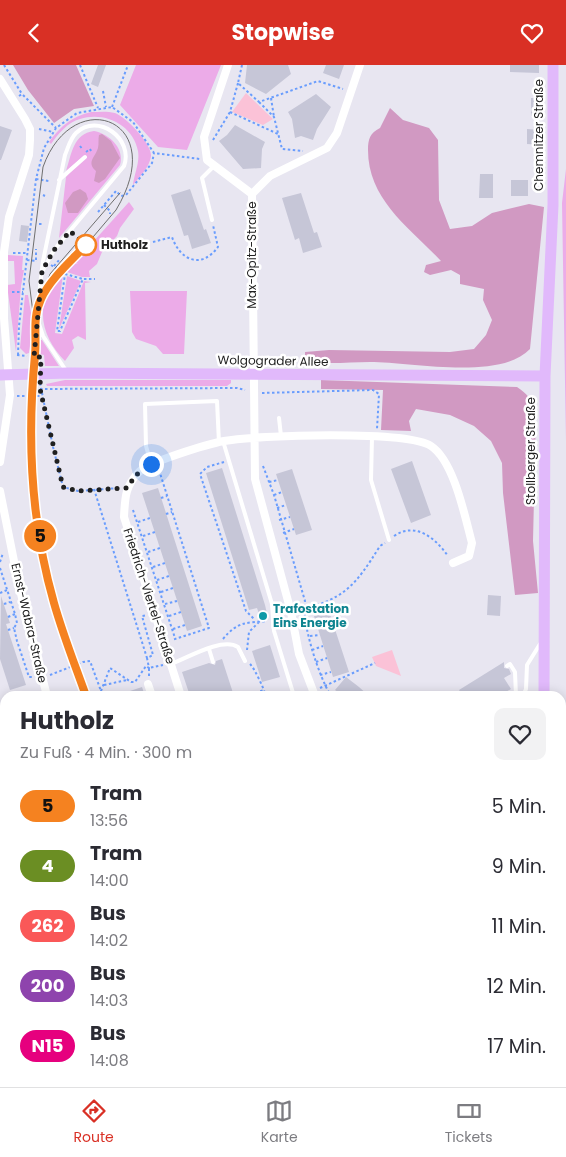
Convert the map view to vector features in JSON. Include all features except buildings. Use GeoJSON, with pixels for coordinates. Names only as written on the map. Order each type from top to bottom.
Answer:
{"type":"FeatureCollection","features":[{"type":"Feature","properties":{"kind":"main road","name":"Chemnitzer Straße"},"geometry":{"type":"LineString","coordinates":[[552,205],[553,65]]}},
{"type":"Feature","properties":{"kind":"main road","name":"Stollberger Straße"},"geometry":{"type":"LineString","coordinates":[[544,691],[545,376],[552,205]]}},
{"type":"Feature","properties":{"kind":"main road","name":"Wolgograder Allee"},"geometry":{"type":"LineString","coordinates":[[4,375],[68,373],[545,376]]}},
{"type":"Feature","properties":{"kind":"street"},"geometry":{"type":"LineString","coordinates":[[228,65],[204,137],[204,147],[210,163],[252,194]]}},
{"type":"Feature","properties":{"kind":"street","name":"Max-Opitz-Straße"},"geometry":{"type":"LineString","coordinates":[[254,375],[252,349],[252,194],[270,175],[327,148],[337,133],[360,65]]}},
{"type":"Feature","properties":{"kind":"street"},"geometry":{"type":"LineString","coordinates":[[0,79],[30,129],[29,155],[9,217],[4,252],[2,291],[7,355],[4,375],[10,395],[0,462]]}},
{"type":"Feature","properties":{"kind":"street"},"geometry":{"type":"LineString","coordinates":[[254,375],[255,479],[291,612],[299,654],[313,691]]}},
{"type":"Feature","properties":{"kind":"street"},"geometry":{"type":"LineString","coordinates":[[126,488],[140,471],[154,463],[221,442],[254,438],[374,436],[421,442],[432,446],[447,465],[472,543],[469,556],[453,563]]}},
{"type":"Feature","properties":{"kind":"street","name":"Friedrich-Viertel-Straße"},"geometry":{"type":"LineString","coordinates":[[126,488],[124,517],[179,691]]}},
{"type":"Feature","properties":{"kind":"street","name":"Ernst-Wabra-Straße"},"geometry":{"type":"LineString","coordinates":[[0,491],[19,586],[46,691]]}},
{"type":"Feature","properties":{"kind":"street"},"geometry":{"type":"LineString","coordinates":[[148,684],[150,691]]}},
{"type":"Feature","properties":{"kind":"lane"},"geometry":{"type":"LineString","coordinates":[[36,374],[34,357],[42,271],[59,180],[71,138],[82,129],[94,126],[108,129],[125,146],[127,158],[124,166],[45,262]]}},
{"type":"Feature","properties":{"kind":"lane"},"geometry":{"type":"LineString","coordinates":[[59,180],[85,155]]}},
{"type":"Feature","properties":{"kind":"lane"},"geometry":{"type":"LineString","coordinates":[[210,163],[202,178],[212,220]]}},
{"type":"Feature","properties":{"kind":"lane"},"geometry":{"type":"LineString","coordinates":[[38,319],[43,336],[68,373]]}},
{"type":"Feature","properties":{"kind":"lane"},"geometry":{"type":"LineString","coordinates":[[154,463],[146,446],[144,404],[217,401],[221,442],[272,604],[273,621],[293,691]]}},
{"type":"Feature","properties":{"kind":"lane"},"geometry":{"type":"LineString","coordinates":[[278,418],[282,438]]}},
{"type":"Feature","properties":{"kind":"lane"},"geometry":{"type":"LineString","coordinates":[[374,436],[371,481],[389,540]]}},
{"type":"Feature","properties":{"kind":"lane"},"geometry":{"type":"LineString","coordinates":[[525,691],[527,665],[545,636]]}},
{"type":"Feature","properties":{"kind":"lane"},"geometry":{"type":"LineString","coordinates":[[171,664],[217,646],[234,645],[242,652],[245,661]]}},
{"type":"Feature","properties":{"kind":"lane"},"geometry":{"type":"LineString","coordinates":[[209,649],[214,662]]}},
{"type":"Feature","properties":{"kind":"lane"},"geometry":{"type":"LineString","coordinates":[[507,666],[510,664],[515,673],[516,691]]}},
{"type":"Feature","properties":{"kind":"path"},"geometry":{"type":"LineString","coordinates":[[4,65],[22,94],[56,128]]}},
{"type":"Feature","properties":{"kind":"path"},"geometry":{"type":"LineString","coordinates":[[80,65],[98,108]]}},
{"type":"Feature","properties":{"kind":"path"},"geometry":{"type":"LineString","coordinates":[[112,107],[128,65]]}},
{"type":"Feature","properties":{"kind":"path"},"geometry":{"type":"LineString","coordinates":[[204,147],[210,144],[230,112],[242,65]]}},
{"type":"Feature","properties":{"kind":"path"},"geometry":{"type":"LineString","coordinates":[[259,102],[318,81],[350,91]]}},
{"type":"Feature","properties":{"kind":"path"},"geometry":{"type":"LineString","coordinates":[[238,83],[274,117]]}},
{"type":"Feature","properties":{"kind":"path"},"geometry":{"type":"LineString","coordinates":[[103,91],[106,107]]}},
{"type":"Feature","properties":{"kind":"path"},"geometry":{"type":"LineString","coordinates":[[13,100],[22,94]]}},
{"type":"Feature","properties":{"kind":"path"},"geometry":{"type":"LineString","coordinates":[[271,98],[282,149],[306,151],[306,159]]}},
{"type":"Feature","properties":{"kind":"path"},"geometry":{"type":"LineString","coordinates":[[18,355],[36,179],[44,148],[56,128],[76,113],[112,107],[133,123],[154,153],[210,163]]}},
{"type":"Feature","properties":{"kind":"path"},"geometry":{"type":"LineString","coordinates":[[230,112],[278,134]]}},
{"type":"Feature","properties":{"kind":"path"},"geometry":{"type":"LineString","coordinates":[[41,129],[53,132]]}},
{"type":"Feature","properties":{"kind":"path"},"geometry":{"type":"LineString","coordinates":[[80,145],[85,155]]}},
{"type":"Feature","properties":{"kind":"path"},"geometry":{"type":"LineString","coordinates":[[98,212],[116,191],[121,196],[126,195],[152,163],[154,153]]}},
{"type":"Feature","properties":{"kind":"path"},"geometry":{"type":"LineString","coordinates":[[36,179],[49,181]]}},
{"type":"Feature","properties":{"kind":"path"},"geometry":{"type":"LineString","coordinates":[[104,205],[110,211],[110,214]]}},
{"type":"Feature","properties":{"kind":"path"},"geometry":{"type":"LineString","coordinates":[[153,243],[172,237],[176,249],[190,260],[208,256],[218,247],[212,220]]}},
{"type":"Feature","properties":{"kind":"path"},"geometry":{"type":"LineString","coordinates":[[36,249],[36,260]]}},
{"type":"Feature","properties":{"kind":"path"},"geometry":{"type":"LineString","coordinates":[[4,252],[28,253]]}},
{"type":"Feature","properties":{"kind":"path"},"geometry":{"type":"LineString","coordinates":[[54,266],[60,259]]}},
{"type":"Feature","properties":{"kind":"path"},"geometry":{"type":"LineString","coordinates":[[27,260],[45,262],[65,274],[84,279],[95,279]]}},
{"type":"Feature","properties":{"kind":"path"},"geometry":{"type":"LineString","coordinates":[[60,270],[66,264]]}},
{"type":"Feature","properties":{"kind":"path"},"geometry":{"type":"LineString","coordinates":[[65,274],[57,331],[60,331],[84,279]]}},
{"type":"Feature","properties":{"kind":"path"},"geometry":{"type":"LineString","coordinates":[[2,291],[24,292]]}},
{"type":"Feature","properties":{"kind":"path"},"geometry":{"type":"LineString","coordinates":[[7,355],[34,357]]}},
{"type":"Feature","properties":{"kind":"path"},"geometry":{"type":"LineString","coordinates":[[36,374],[63,487],[78,491],[126,488]]}},
{"type":"Feature","properties":{"kind":"path"},"geometry":{"type":"LineString","coordinates":[[40,389],[237,388],[254,393],[373,390],[379,394],[374,436]]}},
{"type":"Feature","properties":{"kind":"path"},"geometry":{"type":"LineString","coordinates":[[10,395],[42,397]]}},
{"type":"Feature","properties":{"kind":"path"},"geometry":{"type":"LineString","coordinates":[[255,459],[265,468],[274,495],[279,520],[305,601],[303,609],[312,650],[324,686],[328,691]]}},
{"type":"Feature","properties":{"kind":"path"},"geometry":{"type":"LineString","coordinates":[[228,461],[207,467],[200,474],[246,611],[259,622],[273,621]]}},
{"type":"Feature","properties":{"kind":"path"},"geometry":{"type":"LineString","coordinates":[[154,463],[167,495],[209,629],[164,643]]}},
{"type":"Feature","properties":{"kind":"path"},"geometry":{"type":"LineString","coordinates":[[270,483],[278,480]]}},
{"type":"Feature","properties":{"kind":"path"},"geometry":{"type":"LineString","coordinates":[[94,489],[149,668]]}},
{"type":"Feature","properties":{"kind":"path"},"geometry":{"type":"LineString","coordinates":[[274,495],[282,492]]}},
{"type":"Feature","properties":{"kind":"path"},"geometry":{"type":"LineString","coordinates":[[161,498],[167,495]]}},
{"type":"Feature","properties":{"kind":"path"},"geometry":{"type":"LineString","coordinates":[[125,497],[133,508],[176,639]]}},
{"type":"Feature","properties":{"kind":"path"},"geometry":{"type":"LineString","coordinates":[[276,508],[286,505]]}},
{"type":"Feature","properties":{"kind":"path"},"geometry":{"type":"LineString","coordinates":[[166,513],[172,511]]}},
{"type":"Feature","properties":{"kind":"path"},"geometry":{"type":"LineString","coordinates":[[279,520],[290,517]]}},
{"type":"Feature","properties":{"kind":"path"},"geometry":{"type":"LineString","coordinates":[[138,522],[150,518]]}},
{"type":"Feature","properties":{"kind":"path"},"geometry":{"type":"LineString","coordinates":[[171,529],[177,527]]}},
{"type":"Feature","properties":{"kind":"path"},"geometry":{"type":"LineString","coordinates":[[283,533],[294,529]]}},
{"type":"Feature","properties":{"kind":"path"},"geometry":{"type":"LineString","coordinates":[[142,536],[155,532]]}},
{"type":"Feature","properties":{"kind":"path"},"geometry":{"type":"LineString","coordinates":[[291,612],[330,601],[348,590],[361,577],[380,546],[397,533],[424,532],[437,541],[453,563]]}},
{"type":"Feature","properties":{"kind":"path"},"geometry":{"type":"LineString","coordinates":[[176,544],[182,542]]}},
{"type":"Feature","properties":{"kind":"path"},"geometry":{"type":"LineString","coordinates":[[148,552],[160,548]]}},
{"type":"Feature","properties":{"kind":"path"},"geometry":{"type":"LineString","coordinates":[[0,562],[4,551]]}},
{"type":"Feature","properties":{"kind":"path"},"geometry":{"type":"LineString","coordinates":[[180,559],[186,557]]}},
{"type":"Feature","properties":{"kind":"path"},"geometry":{"type":"LineString","coordinates":[[153,567],[165,563]]}},
{"type":"Feature","properties":{"kind":"path"},"geometry":{"type":"LineString","coordinates":[[0,569],[1,578],[17,623],[14,628],[8,630]]}},
{"type":"Feature","properties":{"kind":"path"},"geometry":{"type":"LineString","coordinates":[[185,571],[190,569]]}},
{"type":"Feature","properties":{"kind":"path"},"geometry":{"type":"LineString","coordinates":[[157,580],[169,576]]}},
{"type":"Feature","properties":{"kind":"path"},"geometry":{"type":"LineString","coordinates":[[189,584],[194,582]]}},
{"type":"Feature","properties":{"kind":"path"},"geometry":{"type":"LineString","coordinates":[[161,592],[173,588]]}},
{"type":"Feature","properties":{"kind":"path"},"geometry":{"type":"LineString","coordinates":[[0,593],[6,590]]}},
{"type":"Feature","properties":{"kind":"path"},"geometry":{"type":"LineString","coordinates":[[192,595],[198,594]]}},
{"type":"Feature","properties":{"kind":"path"},"geometry":{"type":"LineString","coordinates":[[165,604],[177,601]]}},
{"type":"Feature","properties":{"kind":"path"},"geometry":{"type":"LineString","coordinates":[[4,604],[10,602]]}},
{"type":"Feature","properties":{"kind":"path"},"geometry":{"type":"LineString","coordinates":[[197,608],[202,607]]}},
{"type":"Feature","properties":{"kind":"path"},"geometry":{"type":"LineString","coordinates":[[169,616],[181,612]]}},
{"type":"Feature","properties":{"kind":"path"},"geometry":{"type":"LineString","coordinates":[[8,617],[15,614]]}},
{"type":"Feature","properties":{"kind":"path"},"geometry":{"type":"LineString","coordinates":[[147,657],[153,655],[142,616],[148,615]]}},
{"type":"Feature","properties":{"kind":"path"},"geometry":{"type":"LineString","coordinates":[[200,620],[206,619]]}},
{"type":"Feature","properties":{"kind":"path"},"geometry":{"type":"LineString","coordinates":[[217,646],[238,625],[255,620]]}},
{"type":"Feature","properties":{"kind":"path"},"geometry":{"type":"LineString","coordinates":[[247,653],[247,635],[259,622]]}},
{"type":"Feature","properties":{"kind":"path"},"geometry":{"type":"LineString","coordinates":[[307,625],[316,622]]}},
{"type":"Feature","properties":{"kind":"path"},"geometry":{"type":"LineString","coordinates":[[173,629],[185,625]]}},
{"type":"Feature","properties":{"kind":"path"},"geometry":{"type":"LineString","coordinates":[[14,628],[29,677]]}},
{"type":"Feature","properties":{"kind":"path"},"geometry":{"type":"LineString","coordinates":[[310,636],[320,635]]}},
{"type":"Feature","properties":{"kind":"path"},"geometry":{"type":"LineString","coordinates":[[12,642],[17,641]]}},
{"type":"Feature","properties":{"kind":"path"},"geometry":{"type":"LineString","coordinates":[[312,650],[323,646]]}},
{"type":"Feature","properties":{"kind":"path"},"geometry":{"type":"LineString","coordinates":[[16,655],[21,654]]}},
{"type":"Feature","properties":{"kind":"path"},"geometry":{"type":"LineString","coordinates":[[250,657],[264,690],[261,691]]}},
{"type":"Feature","properties":{"kind":"path"},"geometry":{"type":"LineString","coordinates":[[316,662],[327,658]]}},
{"type":"Feature","properties":{"kind":"path"},"geometry":{"type":"LineString","coordinates":[[25,678],[42,677],[90,661],[97,674],[101,691]]}},
{"type":"Feature","properties":{"kind":"path"},"geometry":{"type":"LineString","coordinates":[[245,661],[252,665]]}},
{"type":"Feature","properties":{"kind":"path"},"geometry":{"type":"LineString","coordinates":[[318,691],[324,686],[375,663]]}},
{"type":"Feature","properties":{"kind":"path"},"geometry":{"type":"LineString","coordinates":[[101,691],[111,667],[128,680],[135,682],[146,666],[149,668],[171,664]]}},
{"type":"Feature","properties":{"kind":"path"},"geometry":{"type":"LineString","coordinates":[[320,675],[331,672]]}},
{"type":"Feature","properties":{"kind":"path"},"geometry":{"type":"LineString","coordinates":[[104,685],[128,680]]}},
{"type":"Feature","properties":{"kind":"shaded area"},"geometry":{"type":"Polygon","coordinates":[[[13,65],[76,65],[94,106],[74,109],[54,123],[28,90],[13,65]]]}},
{"type":"Feature","properties":{"kind":"shaded area"},"geometry":{"type":"Polygon","coordinates":[[[136,65],[221,65],[187,150],[158,147],[120,105],[136,65]]]}},
{"type":"Feature","properties":{"kind":"shaded area"},"geometry":{"type":"Polygon","coordinates":[[[246,93],[273,119],[263,125],[232,112],[246,93]]]}},
{"type":"Feature","properties":{"kind":"shaded area"},"geometry":{"type":"Polygon","coordinates":[[[390,108],[403,120],[429,128],[438,140],[439,200],[450,229],[472,226],[492,213],[529,204],[544,207],[530,349],[516,359],[498,365],[477,367],[305,361],[305,352],[329,350],[450,352],[474,349],[486,335],[492,320],[483,300],[484,289],[460,284],[460,275],[451,270],[430,275],[424,272],[426,265],[441,261],[404,225],[383,198],[375,184],[370,168],[368,143],[372,134],[380,128],[390,108]]]}},
{"type":"Feature","properties":{"kind":"shaded area"},"geometry":{"type":"Polygon","coordinates":[[[91,112],[115,113],[143,138],[151,156],[146,168],[133,185],[138,151],[130,134],[116,122],[99,117],[80,119],[60,132],[51,144],[49,142],[67,123],[91,112]]]}},
{"type":"Feature","properties":{"kind":"shaded area"},"geometry":{"type":"Polygon","coordinates":[[[94,131],[105,135],[118,148],[121,159],[120,165],[59,238],[66,177],[85,155],[66,171],[72,151],[77,140],[87,133],[94,131]]]}},
{"type":"Feature","properties":{"kind":"shaded area"},"geometry":{"type":"Polygon","coordinates":[[[102,134],[111,141],[120,158],[105,179],[99,183],[94,181],[96,171],[91,162],[98,148],[99,135],[102,134]]]}},
{"type":"Feature","properties":{"kind":"shaded area"},"geometry":{"type":"Polygon","coordinates":[[[566,169],[566,441],[562,203],[566,169]]]}},
{"type":"Feature","properties":{"kind":"shaded area"},"geometry":{"type":"Polygon","coordinates":[[[80,189],[86,193],[88,199],[78,213],[68,213],[65,203],[73,192],[80,189]]]}},
{"type":"Feature","properties":{"kind":"shaded area"},"geometry":{"type":"Polygon","coordinates":[[[129,202],[134,209],[120,228],[117,236],[102,252],[97,264],[89,271],[90,277],[82,277],[67,272],[75,263],[78,264],[75,262],[129,202]]]}},
{"type":"Feature","properties":{"kind":"shaded area"},"geometry":{"type":"Polygon","coordinates":[[[8,255],[23,256],[22,270],[24,270],[16,352],[7,285],[15,284],[14,261],[7,261],[8,255]]]}},
{"type":"Feature","properties":{"kind":"shaded area"},"geometry":{"type":"Polygon","coordinates":[[[63,275],[55,333],[62,334],[84,281],[91,282],[85,283],[86,340],[78,336],[72,340],[74,348],[65,361],[54,348],[46,332],[43,315],[47,294],[63,275]]]}},
{"type":"Feature","properties":{"kind":"shaded area"},"geometry":{"type":"Polygon","coordinates":[[[67,276],[81,281],[59,329],[67,276]]]}},
{"type":"Feature","properties":{"kind":"shaded area"},"geometry":{"type":"Polygon","coordinates":[[[130,291],[187,291],[184,354],[163,354],[156,346],[136,339],[132,332],[130,291]]]}},
{"type":"Feature","properties":{"kind":"shaded area"},"geometry":{"type":"Polygon","coordinates":[[[25,295],[28,295],[33,325],[29,353],[26,354],[20,348],[25,295]]]}},
{"type":"Feature","properties":{"kind":"shaded area"},"geometry":{"type":"Polygon","coordinates":[[[40,340],[42,340],[59,366],[45,366],[44,355],[39,354],[40,340]]]}},
{"type":"Feature","properties":{"kind":"shaded area"},"geometry":{"type":"Polygon","coordinates":[[[65,380],[231,380],[231,383],[227,386],[47,386],[46,384],[65,380]]]}},
{"type":"Feature","properties":{"kind":"shaded area"},"geometry":{"type":"Polygon","coordinates":[[[321,380],[517,387],[526,395],[531,400],[536,412],[533,541],[538,593],[515,595],[503,493],[502,463],[491,441],[474,426],[450,415],[416,409],[409,421],[411,431],[381,430],[383,390],[321,389],[321,380]]]}},
{"type":"Feature","properties":{"kind":"shaded area"},"geometry":{"type":"Polygon","coordinates":[[[392,650],[401,676],[376,666],[372,657],[392,650]]]}},
{"type":"Feature","properties":{"kind":"tram line"},"geometry":{"type":"LineString","coordinates":[[42,297],[116,210],[130,179],[132,153],[125,134],[111,123],[94,120],[75,125],[57,141],[43,167],[29,281],[36,337],[31,425],[33,478],[40,534],[54,601],[84,691]]}},
{"type":"Feature","properties":{"kind":"tram line"},"geometry":{"type":"LineString","coordinates":[[35,319],[50,274],[120,193]]}},
{"type":"Feature","properties":{"kind":"tram line","name":"5"},"geometry":{"type":"LineString","coordinates":[[84,691],[69,651],[54,601],[40,534],[33,478],[31,425],[36,313],[42,297],[48,288],[87,244]]}},
{"type":"Feature","properties":{"kind":"place","name":"Hutholz"},"geometry":{"type":"Point","coordinates":[86,245]}},
{"type":"Feature","properties":{"kind":"place","name":"Trafostation Eins Energie"},"geometry":{"type":"Point","coordinates":[263,616]}},
{"type":"Feature","properties":{"kind":"route"},"geometry":{"type":"LineString","coordinates":[[86,245],[70,231],[46,263],[42,271],[35,337],[34,357],[41,357],[40,389],[63,487],[78,491],[126,488],[140,471],[151,464]]}}]}
